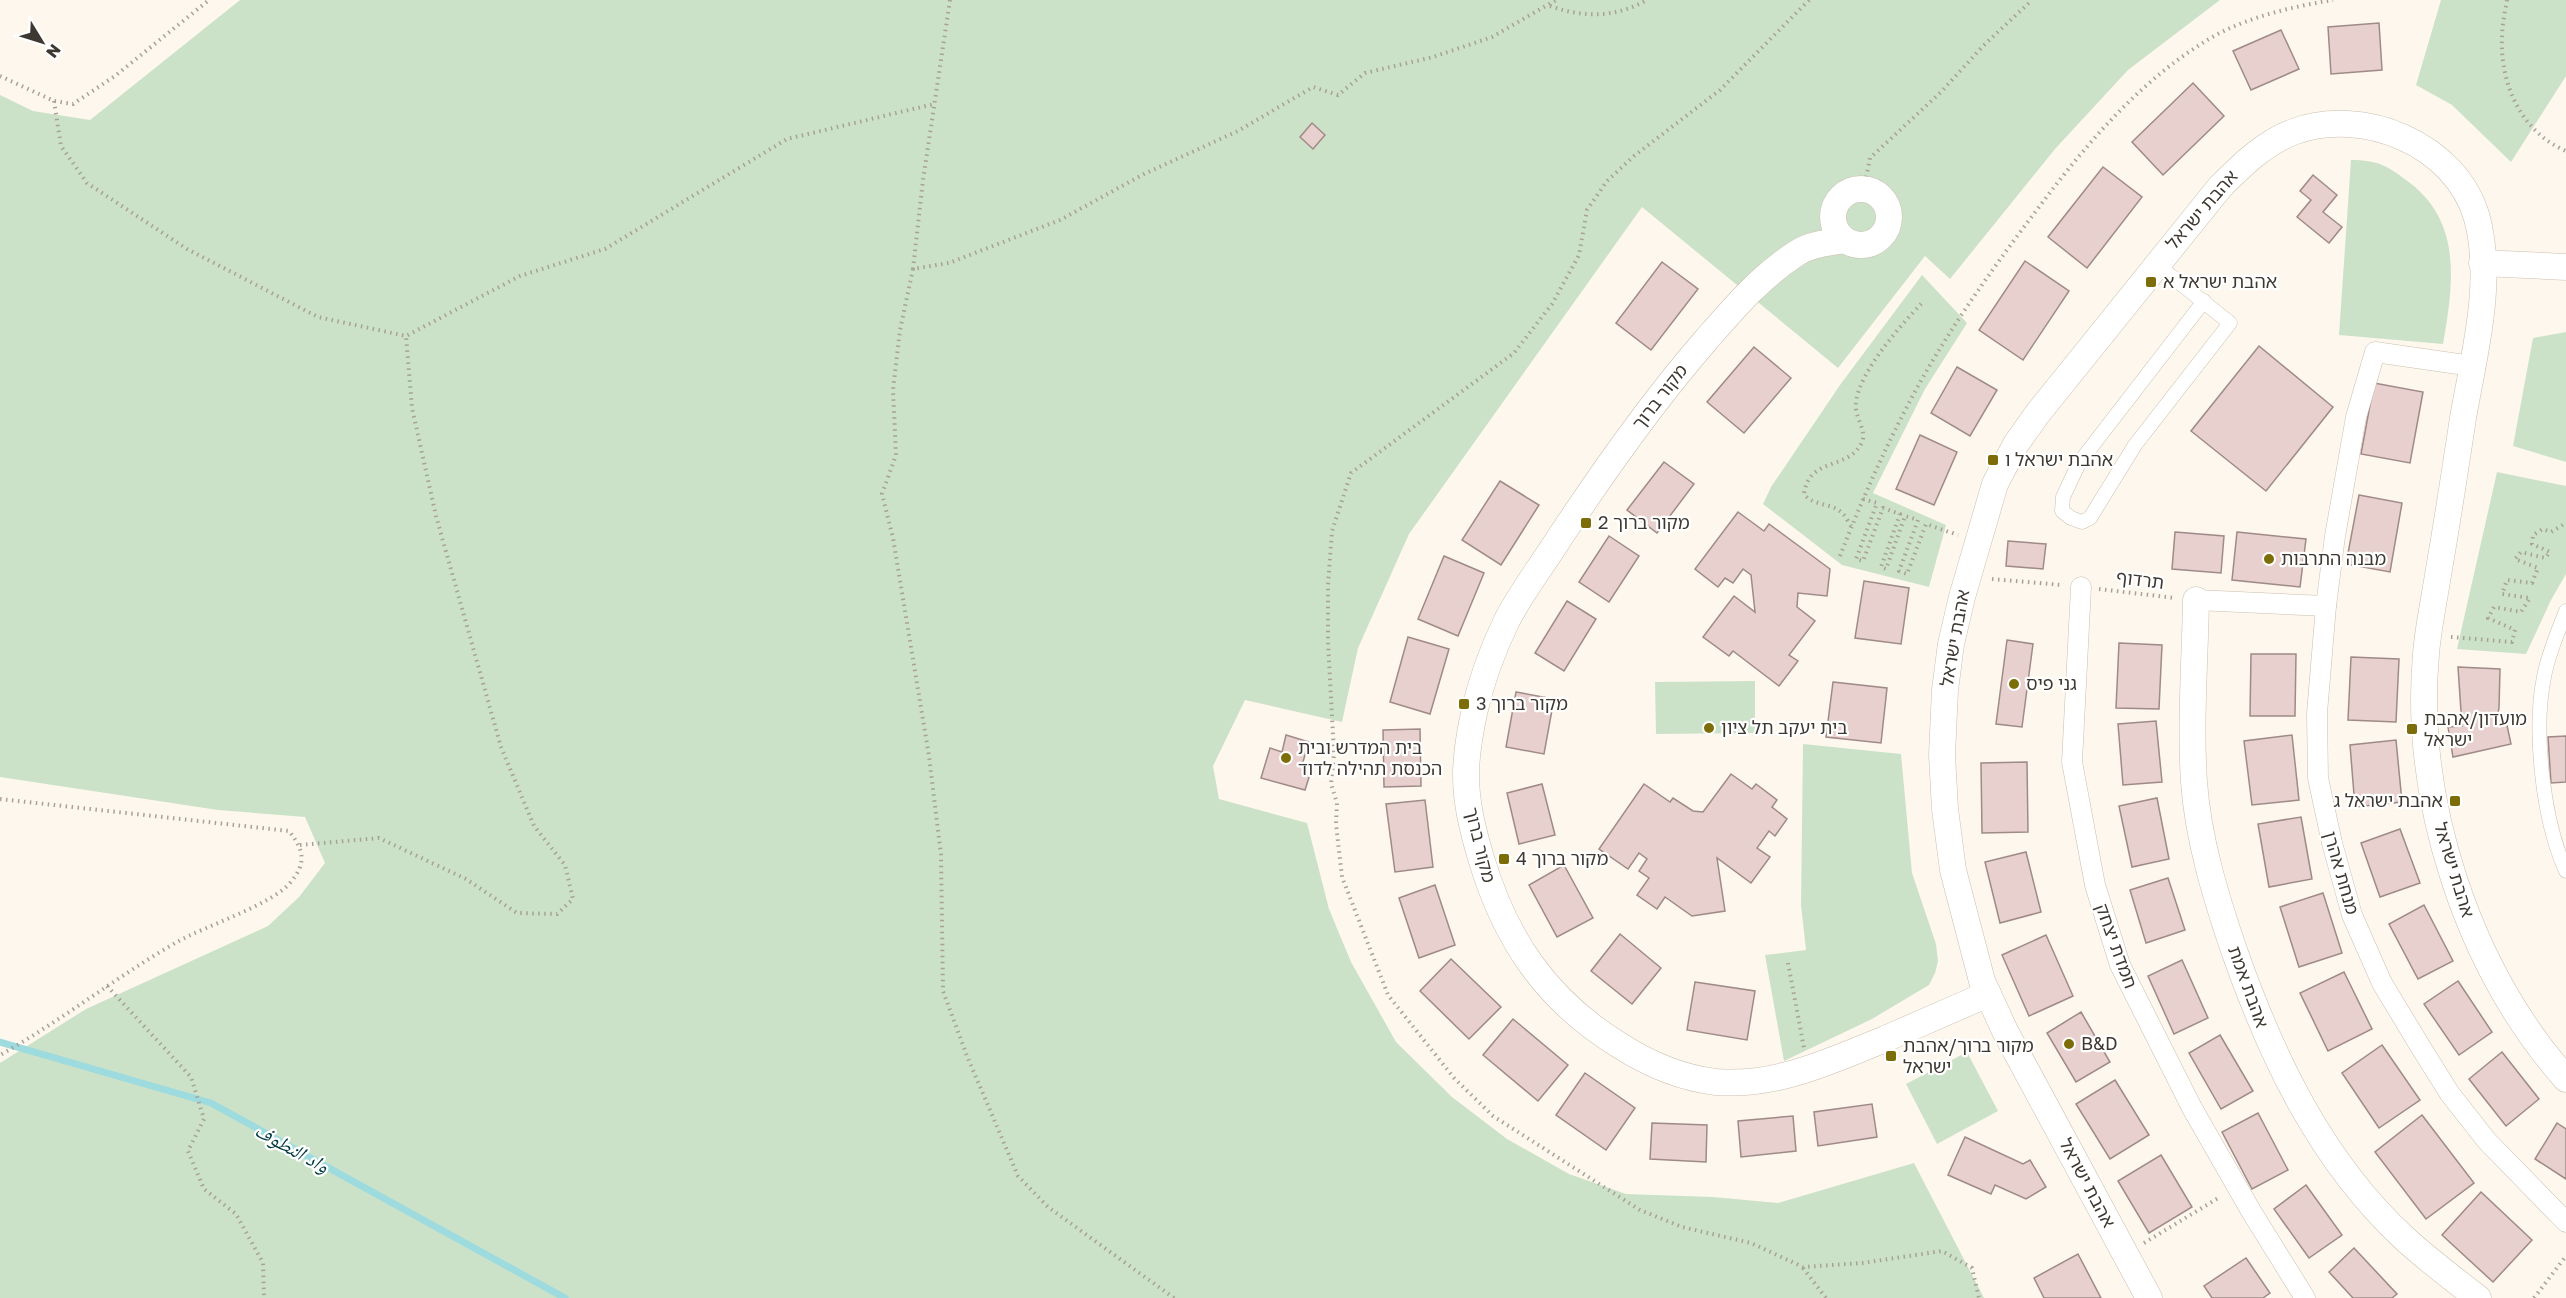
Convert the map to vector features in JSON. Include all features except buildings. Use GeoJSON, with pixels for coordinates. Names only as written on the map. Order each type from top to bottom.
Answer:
{"type":"FeatureCollection","features":[{"type":"Feature","properties":{"kind":"street","name":"אהבת ישראל"},"geometry":{"type":"LineString","coordinates":[[2149,1298],[2005,1031],[1988,994],[1965,924],[1953,870],[1945,809],[1943,766],[1945,690],[1951,644],[1976,542],[1995,484],[2016,444],[2156,264],[2220,187],[2243,164],[2272,143],[2294,132],[2322,126],[2352,124],[2386,130],[2413,141],[2452,173],[2467,192],[2477,220],[2483,290],[2426,654],[2427,754],[2432,789],[2453,874],[2475,937],[2528,1029],[2566,1079]]}},
{"type":"Feature","properties":{"kind":"street"},"geometry":{"type":"LineString","coordinates":[[1864,189],[1874,192],[1886,203],[1890,213],[1886,232],[1880,239],[1862,246],[1844,240],[1836,233],[1833,215],[1835,207],[1847,193],[1864,189]]}},
{"type":"Feature","properties":{"kind":"street"},"geometry":{"type":"LineString","coordinates":[[1800,251],[1833,215]]}},
{"type":"Feature","properties":{"kind":"street","name":"מקור ברוך"},"geometry":{"type":"LineString","coordinates":[[1844,240],[1819,244],[1800,251],[1757,284],[1681,369],[1601,474],[1508,617],[1489,661],[1474,712],[1466,774],[1471,822],[1491,892],[1514,940],[1538,975],[1567,1007],[1604,1036],[1642,1060],[1682,1074],[1716,1082],[1780,1078],[1808,1069],[1988,994]]}},
{"type":"Feature","properties":{"kind":"street"},"geometry":{"type":"LineString","coordinates":[[2482,263],[2566,267]]}},
{"type":"Feature","properties":{"kind":"street","name":"מנחת אהרן"},"geometry":{"type":"LineString","coordinates":[[2472,366],[2375,352],[2356,417],[2335,536],[2326,606],[2317,713],[2319,778],[2332,843],[2352,915],[2382,983],[2450,1095],[2487,1141],[2566,1222]]}},
{"type":"Feature","properties":{"kind":"street","name":"חמדת יצחק"},"geometry":{"type":"LineString","coordinates":[[2081,587],[2072,762],[2095,885],[2120,966],[2192,1108],[2305,1298]]}},
{"type":"Feature","properties":{"kind":"street"},"geometry":{"type":"LineString","coordinates":[[2196,600],[2326,606]]}},
{"type":"Feature","properties":{"kind":"street","name":"אהבת אמת"},"geometry":{"type":"LineString","coordinates":[[2196,600],[2194,782],[2202,836],[2219,908],[2267,1038],[2295,1097],[2327,1147],[2371,1204],[2404,1238],[2478,1298]]}},
{"type":"Feature","properties":{"kind":"lane"},"geometry":{"type":"LineString","coordinates":[[2156,264],[2204,301],[2230,323],[2135,445],[2090,518],[2082,522],[2071,518],[2062,511],[2063,497],[2079,463],[2204,301]]}},
{"type":"Feature","properties":{"kind":"lane"},"geometry":{"type":"LineString","coordinates":[[2566,611],[2544,676],[2540,715],[2540,757],[2550,814],[2566,871]]}},
{"type":"Feature","properties":{"kind":"path"},"geometry":{"type":"LineString","coordinates":[[0,76],[54,101],[73,104],[115,76],[209,0]]}},
{"type":"Feature","properties":{"kind":"path"},"geometry":{"type":"LineString","coordinates":[[950,0],[913,269],[900,330],[893,390],[896,455],[882,494],[893,538],[914,657],[941,855],[943,991],[967,1056],[1018,1176],[1048,1207],[1174,1298]]}},
{"type":"Feature","properties":{"kind":"path"},"geometry":{"type":"LineString","coordinates":[[913,269],[949,263],[1060,220],[1143,174],[1238,131],[1313,87],[1338,95],[1365,73],[1433,57],[1492,37],[1556,0]]}},
{"type":"Feature","properties":{"kind":"path"},"geometry":{"type":"LineString","coordinates":[[1549,6],[1575,15],[1590,15],[1616,12],[1647,0]]}},
{"type":"Feature","properties":{"kind":"path"},"geometry":{"type":"LineString","coordinates":[[1809,0],[1720,90],[1634,156],[1607,181],[1587,210],[1579,255],[1552,304],[1514,353],[1351,473],[1332,531],[1328,585],[1328,642],[1334,754],[1331,784],[1337,803],[1336,824],[1342,877],[1388,995],[1454,1078],[1493,1116],[1640,1210],[1682,1227],[1751,1243],[1803,1267],[1826,1298]]}},
{"type":"Feature","properties":{"kind":"path"},"geometry":{"type":"LineString","coordinates":[[1864,189],[1870,158],[1941,92],[1983,46],[2032,0]]}},
{"type":"Feature","properties":{"kind":"path"},"geometry":{"type":"LineString","coordinates":[[1840,556],[1863,499],[1911,398],[1985,280],[2068,168],[2131,99],[2202,42],[2287,8],[2333,0]]}},
{"type":"Feature","properties":{"kind":"path"},"geometry":{"type":"LineString","coordinates":[[2507,0],[2502,38],[2506,85],[2520,113],[2535,130],[2555,146],[2566,151]]}},
{"type":"Feature","properties":{"kind":"path"},"geometry":{"type":"LineString","coordinates":[[54,101],[60,146],[87,183],[187,249],[318,317],[406,336],[520,276],[605,249],[787,139],[934,104]]}},
{"type":"Feature","properties":{"kind":"path"},"geometry":{"type":"LineString","coordinates":[[1851,527],[1843,513],[1834,507],[1809,500],[1804,494],[1806,482],[1818,469],[1851,455],[1862,444],[1864,434],[1856,415],[1858,391],[1897,329],[1922,303]]}},
{"type":"Feature","properties":{"kind":"path"},"geometry":{"type":"LineString","coordinates":[[300,845],[379,838],[466,879],[517,913],[557,914],[573,898],[565,865],[534,826],[501,747],[436,516],[412,408],[406,336]]}},
{"type":"Feature","properties":{"kind":"path"},"geometry":{"type":"LineString","coordinates":[[1863,499],[1877,503],[1856,559],[1863,561],[1883,508],[1900,514],[1881,567],[1886,568],[1905,516],[1918,520],[1899,571],[1907,574],[1926,524],[1976,542]]}},
{"type":"Feature","properties":{"kind":"path"},"geometry":{"type":"LineString","coordinates":[[2429,635],[2512,642],[2515,630],[2488,618],[2494,607],[2521,612],[2530,598],[2502,594],[2507,580],[2532,583],[2538,568],[2515,559],[2521,552],[2545,558],[2550,552],[2532,544],[2533,535],[2543,529],[2551,532],[2566,523]]}},
{"type":"Feature","properties":{"kind":"path","name":"תרדוף"},"geometry":{"type":"LineString","coordinates":[[1967,577],[2196,600]]}},
{"type":"Feature","properties":{"kind":"path"},"geometry":{"type":"LineString","coordinates":[[0,799],[289,831],[300,845],[302,864],[289,884],[263,902],[178,941],[31,1038],[0,1055]]}},
{"type":"Feature","properties":{"kind":"path"},"geometry":{"type":"LineString","coordinates":[[1788,963],[1808,1069]]}},
{"type":"Feature","properties":{"kind":"path"},"geometry":{"type":"LineString","coordinates":[[107,986],[191,1077],[204,1119],[188,1151],[204,1189],[236,1214],[263,1263],[264,1298]]}},
{"type":"Feature","properties":{"kind":"path"},"geometry":{"type":"LineString","coordinates":[[2125,1254],[2237,1187]]}},
{"type":"Feature","properties":{"kind":"path"},"geometry":{"type":"LineString","coordinates":[[1803,1267],[1862,1263],[1942,1251],[1972,1268],[1979,1298]]}},
{"type":"Feature","properties":{"kind":"path"},"geometry":{"type":"LineString","coordinates":[[2534,1298],[2566,1256]]}},
{"type":"Feature","properties":{"kind":"green space"},"geometry":{"type":"Polygon","coordinates":[[[240,0],[2220,0],[2128,70],[2055,149],[1950,279],[1925,256],[1838,368],[1642,207],[1409,534],[1358,648],[1342,722],[1245,700],[1213,766],[1219,799],[1307,823],[1329,909],[1351,962],[1396,1042],[1452,1097],[1507,1139],[1569,1174],[1626,1194],[1713,1197],[1778,1203],[1914,1163],[1984,1298],[0,1298],[0,1063],[86,1009],[268,926],[299,897],[325,863],[305,817],[218,810],[0,777],[0,95],[33,111],[90,120],[240,0]]]}},
{"type":"Feature","properties":{"kind":"green space"},"geometry":{"type":"Polygon","coordinates":[[[2441,0],[2566,0],[2566,76],[2511,162],[2452,105],[2416,85],[2441,0]]]}},
{"type":"Feature","properties":{"kind":"green space"},"geometry":{"type":"Polygon","coordinates":[[[2351,160],[2369,161],[2395,172],[2427,199],[2439,217],[2450,257],[2451,278],[2443,344],[2339,335],[2351,160]]]}},
{"type":"Feature","properties":{"kind":"green space"},"geometry":{"type":"Polygon","coordinates":[[[1922,275],[1967,323],[1925,389],[1873,493],[1946,525],[1929,587],[1842,565],[1763,504],[1771,487],[1840,385],[1922,275]]]}},
{"type":"Feature","properties":{"kind":"green space"},"geometry":{"type":"Polygon","coordinates":[[[2566,332],[2566,462],[2513,446],[2533,338],[2566,332]]]}},
{"type":"Feature","properties":{"kind":"green space"},"geometry":{"type":"Polygon","coordinates":[[[2497,472],[2566,486],[2566,574],[2526,654],[2457,649],[2497,472]]]}},
{"type":"Feature","properties":{"kind":"green space"},"geometry":{"type":"Polygon","coordinates":[[[1755,681],[1755,733],[1656,734],[1655,682],[1755,681]]]}},
{"type":"Feature","properties":{"kind":"green space"},"geometry":{"type":"Polygon","coordinates":[[[1803,744],[1901,754],[1912,873],[1936,944],[1938,961],[1929,985],[1872,1019],[1784,1061],[1765,955],[1806,950],[1801,905],[1803,744]]]}},
{"type":"Feature","properties":{"kind":"green space"},"geometry":{"type":"Polygon","coordinates":[[[1967,1052],[1998,1111],[1937,1144],[1906,1084],[1967,1052]]]}},
{"type":"Feature","properties":{"kind":"waterway","name":"واد النطوف"},"geometry":{"type":"LineString","coordinates":[[0,1042],[211,1103],[565,1298]]}},
{"type":"Feature","properties":{"kind":"place","name":"אהבת ישראל א"},"geometry":{"type":"Point","coordinates":[2151,282]}},
{"type":"Feature","properties":{"kind":"place","name":"אהבת ישראל ו"},"geometry":{"type":"Point","coordinates":[1993,460]}},
{"type":"Feature","properties":{"kind":"place","name":"מקור ברוך 2"},"geometry":{"type":"Point","coordinates":[1586,523]}},
{"type":"Feature","properties":{"kind":"place","name":"מבנה התרבות"},"geometry":{"type":"Point","coordinates":[2269,559]}},
{"type":"Feature","properties":{"kind":"place","name":"גני פיס"},"geometry":{"type":"Point","coordinates":[2014,684]}},
{"type":"Feature","properties":{"kind":"place","name":"מקור ברוך 3"},"geometry":{"type":"Point","coordinates":[1464,704]}},
{"type":"Feature","properties":{"kind":"place","name":"בית יעקב תל ציון"},"geometry":{"type":"Point","coordinates":[1709,728]}},
{"type":"Feature","properties":{"kind":"place","name":"מועדון/אהבת ישראל"},"geometry":{"type":"Point","coordinates":[2412,729]}},
{"type":"Feature","properties":{"kind":"place","name":"בית המדרש ובית הכנסת תהילה לדוד"},"geometry":{"type":"Point","coordinates":[1286,758]}},
{"type":"Feature","properties":{"kind":"place","name":"אהבת ישראל ג"},"geometry":{"type":"Point","coordinates":[2455,801]}},
{"type":"Feature","properties":{"kind":"place","name":"מקור ברוך 4"},"geometry":{"type":"Point","coordinates":[1504,859]}},
{"type":"Feature","properties":{"kind":"place","name":"B&D"},"geometry":{"type":"Point","coordinates":[2069,1044]}},
{"type":"Feature","properties":{"kind":"place","name":"מקור ברוך/אהבת ישראל"},"geometry":{"type":"Point","coordinates":[1891,1056]}}]}
